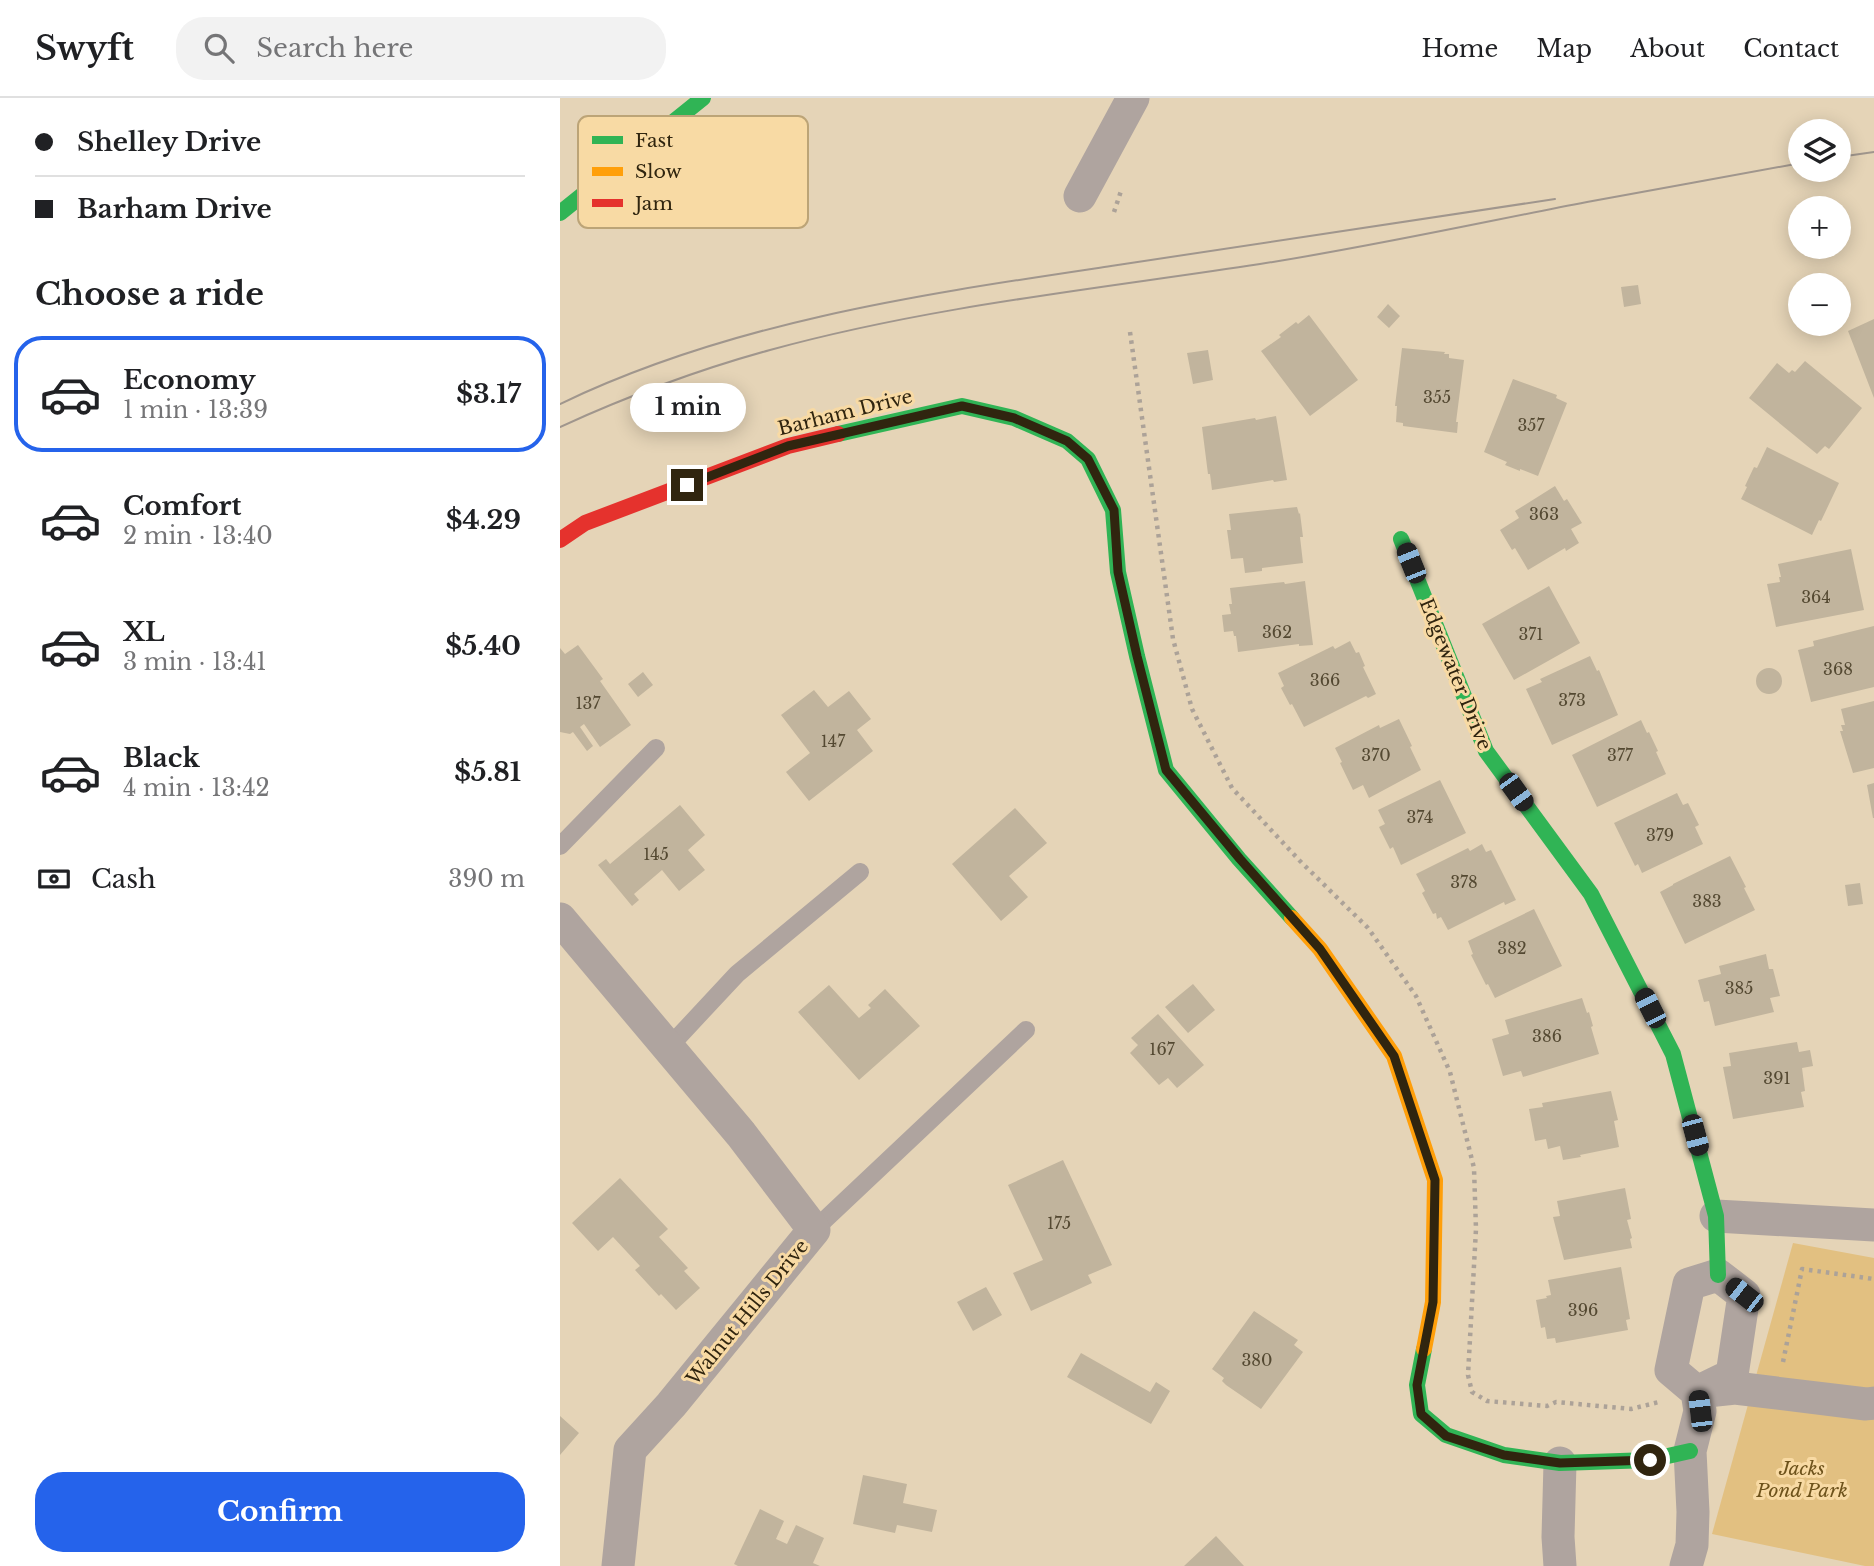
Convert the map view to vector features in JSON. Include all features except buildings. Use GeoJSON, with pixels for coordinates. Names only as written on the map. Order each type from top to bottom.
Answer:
{"type":"FeatureCollection","features":[{"type":"Feature","properties":{"kind":"street"},"geometry":{"type":"LineString","coordinates":[[681,116],[703,98]]}},
{"type":"Feature","properties":{"kind":"street"},"geometry":{"type":"LineString","coordinates":[[1080,196],[1133,98]]}},
{"type":"Feature","properties":{"kind":"street"},"geometry":{"type":"LineString","coordinates":[[560,213],[578,199]]}},
{"type":"Feature","properties":{"kind":"street","name":"Barham Drive"},"geometry":{"type":"LineString","coordinates":[[560,540],[586,523],[788,446],[962,406],[1014,418],[1067,441],[1088,459],[1114,510],[1118,572],[1166,770],[1320,949],[1394,1056],[1435,1180],[1433,1302],[1417,1385],[1421,1414],[1446,1436],[1504,1455],[1560,1463]]}},
{"type":"Feature","properties":{"kind":"street","name":"Edgewater Drive"},"geometry":{"type":"LineString","coordinates":[[1401,539],[1486,751],[1591,894],[1673,1054],[1716,1216],[1718,1275]]}},
{"type":"Feature","properties":{"kind":"street","name":"Walnut Hills Drive"},"geometry":{"type":"LineString","coordinates":[[560,919],[741,1134],[814,1230],[671,1405],[630,1450],[618,1566]]}},
{"type":"Feature","properties":{"kind":"street"},"geometry":{"type":"LineString","coordinates":[[1716,1216],[1874,1226]]}},
{"type":"Feature","properties":{"kind":"street"},"geometry":{"type":"LineString","coordinates":[[1686,1566],[1692,1545],[1690,1451],[1700,1411],[1697,1392],[1671,1370],[1689,1284],[1718,1275],[1744,1295],[1732,1375],[1697,1392]]}},
{"type":"Feature","properties":{"kind":"street"},"geometry":{"type":"LineString","coordinates":[[1697,1392],[1735,1388],[1874,1403]]}},
{"type":"Feature","properties":{"kind":"street"},"geometry":{"type":"LineString","coordinates":[[1560,1566],[1560,1463],[1650,1460],[1690,1451]]}},
{"type":"Feature","properties":{"kind":"lane"},"geometry":{"type":"LineString","coordinates":[[560,846],[656,748]]}},
{"type":"Feature","properties":{"kind":"lane"},"geometry":{"type":"LineString","coordinates":[[668,1048],[737,974],[860,872]]}},
{"type":"Feature","properties":{"kind":"lane"},"geometry":{"type":"LineString","coordinates":[[814,1230],[1026,1030]]}},
{"type":"Feature","properties":{"kind":"path"},"geometry":{"type":"LineString","coordinates":[[1777,1393],[1802,1269],[1874,1279]]}},
{"type":"Feature","properties":{"kind":"green space","name":"Jacks Pond Park"},"geometry":{"type":"Polygon","coordinates":[[[1793,1243],[1874,1258],[1874,1566],[1712,1534],[1793,1243]]]}},
{"type":"Feature","properties":{"kind":"tram line"},"geometry":{"type":"LineString","coordinates":[[1851,155],[1874,152]]}},
{"type":"Feature","properties":{"kind":"tram line"},"geometry":{"type":"LineString","coordinates":[[560,427],[637,394],[716,366],[770,350],[891,322],[1014,300],[1301,257],[1788,165]]}},
{"type":"Feature","properties":{"kind":"tram line"},"geometry":{"type":"LineString","coordinates":[[560,404],[625,375],[692,351],[830,314],[970,288],[1555,199]]}},
{"type":"Feature","properties":{"kind":"traffic: fast"},"geometry":{"type":"LineString","coordinates":[[681,116],[703,98]]}},
{"type":"Feature","properties":{"kind":"traffic: fast"},"geometry":{"type":"LineString","coordinates":[[560,213],[578,199]]}},
{"type":"Feature","properties":{"kind":"traffic: fast"},"geometry":{"type":"LineString","coordinates":[[838,434],[962,406],[1014,418],[1067,441],[1088,459],[1113,510],[1118,572],[1166,770],[1239,859],[1292,918]]}},
{"type":"Feature","properties":{"kind":"traffic: fast"},"geometry":{"type":"LineString","coordinates":[[1401,539],[1486,751],[1591,894],[1673,1054],[1716,1216],[1718,1275]]}},
{"type":"Feature","properties":{"kind":"traffic: fast"},"geometry":{"type":"LineString","coordinates":[[1424,1349],[1417,1385],[1421,1414],[1446,1435],[1504,1455],[1560,1463],[1650,1460],[1690,1451]]}},
{"type":"Feature","properties":{"kind":"traffic: slow"},"geometry":{"type":"LineString","coordinates":[[1292,918],[1320,949],[1394,1056],[1435,1180],[1433,1302],[1424,1349]]}},
{"type":"Feature","properties":{"kind":"traffic: jam"},"geometry":{"type":"LineString","coordinates":[[560,540],[585,523],[788,446],[838,434]]}},
{"type":"Feature","properties":{"kind":"route"},"geometry":{"type":"LineString","coordinates":[[687,485],[788,446],[962,406],[1014,418],[1067,441],[1088,459],[1114,510],[1118,572],[1166,770],[1320,949],[1394,1056],[1435,1180],[1433,1302],[1417,1385],[1421,1414],[1446,1436],[1504,1455],[1560,1463],[1650,1460]]}}]}
